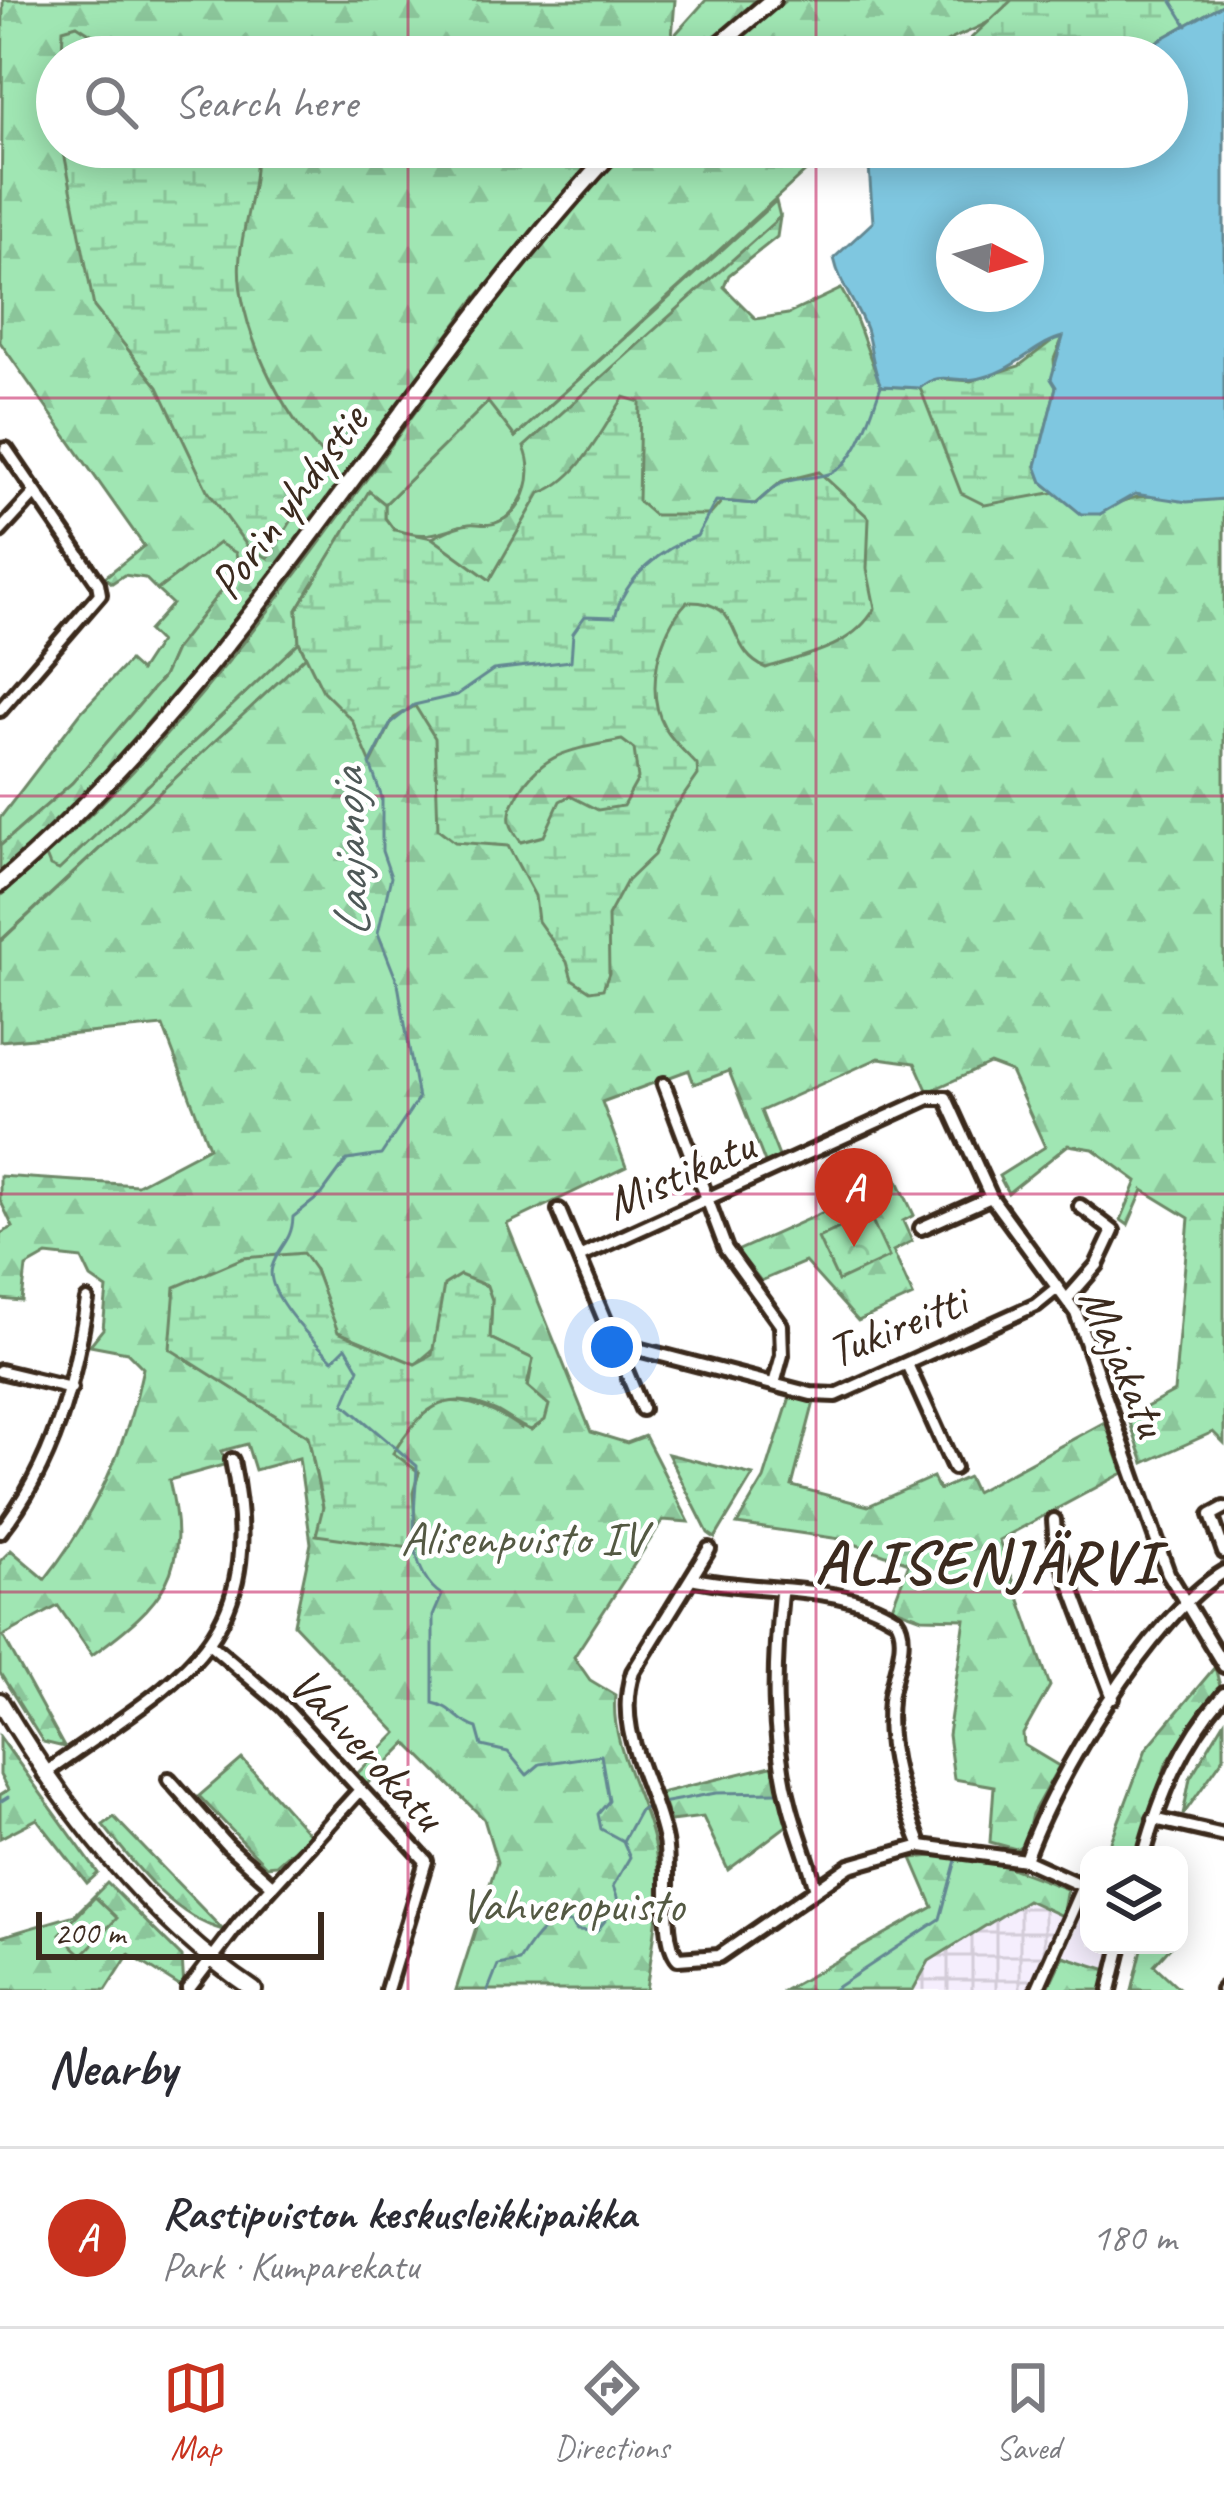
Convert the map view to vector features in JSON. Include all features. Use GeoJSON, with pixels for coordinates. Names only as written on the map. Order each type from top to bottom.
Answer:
{"type":"FeatureCollection","features":[{"type":"Feature","properties":{"kind":"main road"},"geometry":{"type":"LineString","coordinates":[[730,36],[772,0]]}},
{"type":"Feature","properties":{"kind":"main road","name":"Porin yhdystie"},"geometry":{"type":"LineString","coordinates":[[0,884],[54,838],[194,688],[490,297],[599,168]]}},
{"type":"Feature","properties":{"kind":"main road"},"geometry":{"type":"LineString","coordinates":[[0,1701],[44,1774],[134,1884],[210,1959],[254,1990]]}},
{"type":"Feature","properties":{"kind":"street"},"geometry":{"type":"LineString","coordinates":[[0,710],[100,594],[98,583],[6,449]]}},
{"type":"Feature","properties":{"kind":"street"},"geometry":{"type":"LineString","coordinates":[[0,531],[34,494]]}},
{"type":"Feature","properties":{"kind":"street"},"geometry":{"type":"LineString","coordinates":[[664,1084],[725,1249],[782,1325],[782,1355],[774,1384]]}},
{"type":"Feature","properties":{"kind":"street","name":"Mistikatu"},"geometry":{"type":"LineString","coordinates":[[579,1257],[939,1096]]}},
{"type":"Feature","properties":{"kind":"street","name":"Majakatu"},"geometry":{"type":"LineString","coordinates":[[939,1096],[949,1104],[991,1197],[1068,1298],[1183,1605],[1224,1666]]}},
{"type":"Feature","properties":{"kind":"street"},"geometry":{"type":"LineString","coordinates":[[921,1228],[991,1197]]}},
{"type":"Feature","properties":{"kind":"street"},"geometry":{"type":"LineString","coordinates":[[1068,1298],[1097,1265],[1113,1231],[1080,1206]]}},
{"type":"Feature","properties":{"kind":"street"},"geometry":{"type":"LineString","coordinates":[[560,1210],[642,1409]]}},
{"type":"Feature","properties":{"kind":"street","name":"Tukireitti"},"geometry":{"type":"LineString","coordinates":[[615,1343],[836,1395],[1036,1305],[1057,1288]]}},
{"type":"Feature","properties":{"kind":"street"},"geometry":{"type":"LineString","coordinates":[[0,1532],[45,1459],[71,1388],[87,1300]]}},
{"type":"Feature","properties":{"kind":"street"},"geometry":{"type":"LineString","coordinates":[[907,1364],[954,1468]]}},
{"type":"Feature","properties":{"kind":"street"},"geometry":{"type":"LineString","coordinates":[[0,1371],[71,1388]]}},
{"type":"Feature","properties":{"kind":"street"},"geometry":{"type":"LineString","coordinates":[[44,1774],[177,1677],[210,1644],[242,1568],[244,1519],[232,1460]]}},
{"type":"Feature","properties":{"kind":"street"},"geometry":{"type":"LineString","coordinates":[[1224,1508],[1211,1515],[1224,1552]]}},
{"type":"Feature","properties":{"kind":"street"},"geometry":{"type":"LineString","coordinates":[[1054,1520],[1056,1546],[1113,1698]]}},
{"type":"Feature","properties":{"kind":"street"},"geometry":{"type":"LineString","coordinates":[[709,1549],[633,1672],[626,1708],[666,1843],[669,1942],[678,1959],[719,1956],[815,1886],[863,1861],[921,1846],[1025,1860],[1080,1884]]}},
{"type":"Feature","properties":{"kind":"street"},"geometry":{"type":"LineString","coordinates":[[1025,1860],[1057,1783],[1113,1698],[1195,1589],[1224,1572]]}},
{"type":"Feature","properties":{"kind":"street"},"geometry":{"type":"LineString","coordinates":[[691,1578],[782,1593],[847,1595],[902,1626],[888,1732],[904,1805],[921,1846]]}},
{"type":"Feature","properties":{"kind":"street"},"geometry":{"type":"LineString","coordinates":[[782,1593],[775,1652],[779,1745],[789,1805],[815,1886]]}},
{"type":"Feature","properties":{"kind":"street","name":"Vahverokatu"},"geometry":{"type":"LineString","coordinates":[[210,1644],[282,1704],[426,1861],[387,1990]]}},
{"type":"Feature","properties":{"kind":"street"},"geometry":{"type":"LineString","coordinates":[[1146,1846],[1187,1740],[1224,1694]]}},
{"type":"Feature","properties":{"kind":"street"},"geometry":{"type":"LineString","coordinates":[[169,1779],[227,1845],[272,1885]]}},
{"type":"Feature","properties":{"kind":"street"},"geometry":{"type":"LineString","coordinates":[[188,1990],[272,1885],[359,1791]]}},
{"type":"Feature","properties":{"kind":"street"},"geometry":{"type":"LineString","coordinates":[[1154,1819],[1224,1834]]}},
{"type":"Feature","properties":{"kind":"street"},"geometry":{"type":"LineString","coordinates":[[1037,1990],[1080,1900]]}},
{"type":"Feature","properties":{"kind":"street"},"geometry":{"type":"LineString","coordinates":[[1110,1990],[1119,1954]]}},
{"type":"Feature","properties":{"kind":"shaded area"},"geometry":{"type":"Polygon","coordinates":[[[1027,1900],[1062,1916],[1028,1990],[913,1990],[929,1961],[1027,1900]]]}},
{"type":"Feature","properties":{"kind":"shaded area"},"geometry":{"type":"Polygon","coordinates":[[[1080,1919],[1080,1954],[1112,1954],[1108,1970],[1063,1956],[1080,1919]]]}},
{"type":"Feature","properties":{"kind":"green space"},"geometry":{"type":"Polygon","coordinates":[[[3,0],[675,0],[672,36],[36,36],[36,168],[590,168],[473,301],[241,616],[79,801],[0,874],[0,846],[72,783],[163,677],[176,648],[239,568],[236,553],[219,543],[157,590],[145,578],[124,575],[112,583],[105,577],[144,546],[0,342],[3,0]]]}},
{"type":"Feature","properties":{"kind":"green space"},"geometry":{"type":"Polygon","coordinates":[[[706,0],[756,0],[717,36],[674,36],[706,0]]]}},
{"type":"Feature","properties":{"kind":"green space"},"geometry":{"type":"Polygon","coordinates":[[[786,0],[1012,0],[993,19],[960,36],[743,36],[786,0]]]}},
{"type":"Feature","properties":{"kind":"green space"},"geometry":{"type":"Polygon","coordinates":[[[1012,0],[1224,0],[1167,36],[973,36],[1012,0]]]}},
{"type":"Feature","properties":{"kind":"green space"},"geometry":{"type":"Polygon","coordinates":[[[77,25],[94,36],[63,36],[63,29],[77,25]]]}},
{"type":"Feature","properties":{"kind":"green space"},"geometry":{"type":"Polygon","coordinates":[[[67,168],[254,168],[240,256],[244,309],[279,394],[329,461],[268,558],[248,547],[207,490],[158,387],[94,307],[67,168]]]}},
{"type":"Feature","properties":{"kind":"green space"},"geometry":{"type":"Polygon","coordinates":[[[609,168],[809,168],[515,437],[488,402],[385,504],[369,492],[297,610],[299,642],[59,870],[50,866],[46,856],[205,691],[552,233],[609,168]]]}},
{"type":"Feature","properties":{"kind":"green space"},"geometry":{"type":"Polygon","coordinates":[[[776,201],[780,217],[533,465],[524,493],[506,517],[489,525],[464,525],[428,534],[394,530],[385,518],[385,504],[489,401],[515,437],[776,201]]]}},
{"type":"Feature","properties":{"kind":"green space","name":"Vahveropuisto"},"geometry":{"type":"Polygon","coordinates":[[[780,217],[777,237],[729,275],[724,287],[756,319],[788,314],[841,289],[882,386],[920,388],[931,378],[1042,482],[1100,514],[1114,504],[1144,496],[1224,499],[1224,1443],[1213,1432],[1144,1463],[1128,1417],[1174,1392],[1189,1218],[1143,1190],[1128,1225],[1121,1220],[1137,1181],[1093,1149],[1068,1145],[1008,1193],[999,1176],[1045,1147],[1011,1072],[990,1064],[928,1092],[915,1063],[879,1058],[761,1111],[780,1159],[766,1165],[729,1071],[694,1084],[689,1070],[602,1102],[626,1167],[507,1224],[591,1432],[627,1443],[645,1436],[689,1522],[663,1520],[574,1657],[590,1680],[615,1695],[617,1733],[653,1840],[658,1896],[646,1990],[456,1990],[497,1862],[484,1819],[407,1743],[363,1788],[353,1778],[397,1733],[294,1624],[311,1543],[299,1458],[255,1470],[247,1444],[221,1451],[227,1464],[169,1480],[177,1539],[166,1582],[138,1619],[92,1655],[58,1606],[3,1636],[64,1747],[43,1742],[0,1673],[0,1561],[11,1550],[45,1579],[93,1506],[118,1453],[143,1368],[127,1352],[90,1345],[103,1329],[107,1289],[91,1278],[82,1259],[47,1255],[26,1267],[22,1301],[0,1299],[0,1234],[13,1227],[0,1200],[0,1176],[137,1185],[209,1147],[163,1026],[0,1041],[0,942],[432,538],[464,525],[508,517],[526,490],[529,468],[524,447],[780,217]],[[315,1270],[171,1349],[308,1436],[323,1508],[417,1548],[413,1493],[419,1472],[393,1454],[409,1426],[432,1406],[458,1402],[485,1408],[521,1428],[533,1359],[490,1338],[492,1300],[415,1365],[337,1332],[315,1270]]]}},
{"type":"Feature","properties":{"kind":"green space"},"geometry":{"type":"Polygon","coordinates":[[[1063,337],[1054,359],[1056,387],[1036,466],[1042,482],[1056,492],[985,505],[961,493],[920,388],[931,378],[971,381],[1019,366],[1063,337]]]}},
{"type":"Feature","properties":{"kind":"green space"},"geometry":{"type":"Polygon","coordinates":[[[624,397],[640,402],[638,501],[654,515],[710,515],[722,501],[755,504],[782,481],[819,472],[869,518],[867,569],[875,608],[841,641],[766,668],[744,650],[719,609],[687,602],[677,614],[662,645],[656,697],[665,728],[697,765],[698,775],[671,814],[654,855],[627,881],[608,916],[609,973],[603,989],[590,991],[572,979],[567,962],[538,921],[535,896],[508,846],[455,842],[438,829],[435,738],[415,706],[394,718],[371,764],[352,720],[323,691],[299,642],[297,610],[369,491],[385,504],[385,518],[394,530],[432,538],[490,580],[540,493],[578,466],[624,397]],[[622,740],[588,747],[559,755],[535,771],[510,812],[521,842],[544,836],[560,801],[570,796],[598,810],[623,806],[638,779],[634,749],[622,740]]]}},
{"type":"Feature","properties":{"kind":"green space"},"geometry":{"type":"Polygon","coordinates":[[[219,542],[237,553],[239,568],[176,648],[163,677],[72,783],[0,846],[0,818],[81,712],[129,661],[140,671],[159,642],[148,631],[172,604],[157,590],[219,542]]]}},
{"type":"Feature","properties":{"kind":"green space"},"geometry":{"type":"Polygon","coordinates":[[[299,642],[306,657],[0,941],[0,896],[46,856],[59,869],[299,642]]]}},
{"type":"Feature","properties":{"kind":"green space"},"geometry":{"type":"Polygon","coordinates":[[[897,1179],[914,1215],[903,1221],[912,1241],[893,1251],[913,1296],[858,1321],[805,1262],[761,1281],[737,1251],[897,1179]]]}},
{"type":"Feature","properties":{"kind":"green space"},"geometry":{"type":"Polygon","coordinates":[[[869,1214],[889,1257],[838,1281],[818,1238],[869,1214]]]}},
{"type":"Feature","properties":{"kind":"green space"},"geometry":{"type":"Polygon","coordinates":[[[303,1253],[315,1270],[338,1332],[415,1364],[432,1355],[444,1285],[460,1275],[487,1286],[492,1300],[490,1338],[533,1359],[527,1386],[549,1405],[545,1420],[531,1430],[478,1404],[447,1402],[423,1415],[393,1453],[419,1472],[413,1493],[417,1549],[316,1535],[323,1507],[308,1436],[170,1349],[175,1287],[243,1258],[303,1253]]]}},
{"type":"Feature","properties":{"kind":"green space"},"geometry":{"type":"Polygon","coordinates":[[[790,1397],[814,1402],[792,1486],[868,1506],[933,1477],[939,1490],[968,1477],[975,1492],[1105,1422],[1123,1473],[999,1540],[1050,1686],[1023,1734],[1024,1745],[1059,1766],[1032,1814],[1025,1843],[1016,1849],[990,1842],[994,1786],[954,1779],[948,1735],[965,1619],[922,1618],[892,1607],[909,1563],[840,1539],[737,1524],[764,1479],[790,1397]]]}},
{"type":"Feature","properties":{"kind":"green space","name":"Alisenpuisto IV"},"geometry":{"type":"Polygon","coordinates":[[[668,1454],[753,1475],[715,1538],[708,1533],[668,1454]]]}},
{"type":"Feature","properties":{"kind":"green space"},"geometry":{"type":"Polygon","coordinates":[[[1215,1667],[1220,1686],[1166,1764],[1141,1846],[1109,1846],[1146,1749],[1215,1667]]]}},
{"type":"Feature","properties":{"kind":"green space"},"geometry":{"type":"Polygon","coordinates":[[[1224,1722],[1224,1757],[1183,1815],[1190,1778],[1224,1722]]]}},
{"type":"Feature","properties":{"kind":"green space"},"geometry":{"type":"Polygon","coordinates":[[[0,1737],[98,1873],[87,1883],[37,1819],[0,1838],[0,1795],[8,1790],[0,1775],[0,1737]]]}},
{"type":"Feature","properties":{"kind":"green space"},"geometry":{"type":"Polygon","coordinates":[[[242,1759],[310,1835],[276,1865],[266,1866],[199,1796],[242,1759]]]}},
{"type":"Feature","properties":{"kind":"green space"},"geometry":{"type":"Polygon","coordinates":[[[775,1765],[789,1824],[728,1870],[703,1817],[670,1821],[660,1793],[775,1765]]]}},
{"type":"Feature","properties":{"kind":"green space"},"geometry":{"type":"Polygon","coordinates":[[[114,1817],[223,1930],[188,1914],[156,1888],[103,1825],[114,1817]]]}},
{"type":"Feature","properties":{"kind":"green space"},"geometry":{"type":"Polygon","coordinates":[[[912,1858],[987,1859],[1067,1889],[1062,1916],[1027,1900],[929,1961],[913,1990],[785,1990],[933,1907],[912,1858]]]}},
{"type":"Feature","properties":{"kind":"green space"},"geometry":{"type":"Polygon","coordinates":[[[107,1883],[182,1957],[184,1989],[129,1954],[106,1990],[0,1990],[0,1937],[75,1915],[107,1883]]]}},
{"type":"Feature","properties":{"kind":"green space"},"geometry":{"type":"Polygon","coordinates":[[[95,1897],[117,1918],[82,1955],[60,1934],[95,1897]]]}},
{"type":"Feature","properties":{"kind":"green space"},"geometry":{"type":"Polygon","coordinates":[[[1141,1954],[1164,1954],[1154,1965],[1181,1990],[1132,1990],[1141,1954]]]}},
{"type":"Feature","properties":{"kind":"green space"},"geometry":{"type":"Polygon","coordinates":[[[1063,1956],[1108,1970],[1103,1990],[1047,1990],[1063,1956]]]}},
{"type":"Feature","properties":{"kind":"water"},"geometry":{"type":"Polygon","coordinates":[[[1224,4],[1224,499],[1187,502],[1135,494],[1100,514],[1081,514],[1042,482],[1036,466],[1063,337],[988,376],[940,378],[920,388],[881,386],[866,329],[834,258],[873,222],[869,168],[1188,168],[1188,36],[1167,36],[1224,4]]]}},
{"type":"Feature","properties":{"kind":"waterway"},"geometry":{"type":"LineString","coordinates":[[1171,0],[1187,26]]}},
{"type":"Feature","properties":{"kind":"waterway","name":"Laajanoja"},"geometry":{"type":"LineString","coordinates":[[488,1990],[498,1965],[519,1961],[534,1939],[553,1924],[571,1923],[577,1931],[596,1932],[619,1903],[613,1886],[630,1857],[623,1841],[601,1829],[598,1814],[609,1801],[601,1755],[540,1764],[527,1775],[508,1752],[482,1746],[477,1728],[433,1703],[433,1616],[442,1595],[429,1583],[416,1553],[417,1466],[344,1404],[359,1369],[346,1347],[333,1360],[314,1342],[283,1304],[272,1278],[293,1217],[322,1194],[347,1160],[381,1155],[418,1099],[398,984],[378,933],[391,877],[382,851],[382,798],[370,764],[391,723],[414,705],[457,695],[493,670],[571,661],[573,633],[585,616],[615,617],[636,577],[671,548],[697,536],[716,501],[756,504],[781,484],[836,470],[861,438],[881,386]]}},
{"type":"Feature","properties":{"kind":"waterway"},"geometry":{"type":"LineString","coordinates":[[661,1803],[716,1793],[778,1792]]}},
{"type":"Feature","properties":{"kind":"waterway"},"geometry":{"type":"LineString","coordinates":[[0,1802],[8,1797]]}},
{"type":"Feature","properties":{"kind":"waterway"},"geometry":{"type":"LineString","coordinates":[[623,1841],[640,1810],[652,1806]]}},
{"type":"Feature","properties":{"kind":"waterway"},"geometry":{"type":"LineString","coordinates":[[833,1990],[940,1919],[956,1860]]}},
{"type":"Feature","properties":{"kind":"place","name":"Rastipuiston keskusleikkipaikka"},"geometry":{"type":"Point","coordinates":[854,1247]}},
{"type":"Feature","properties":{"kind":"district","name":"ALISENJÄRVI"},"geometry":{"type":"Point","coordinates":[987,1561]}}]}
